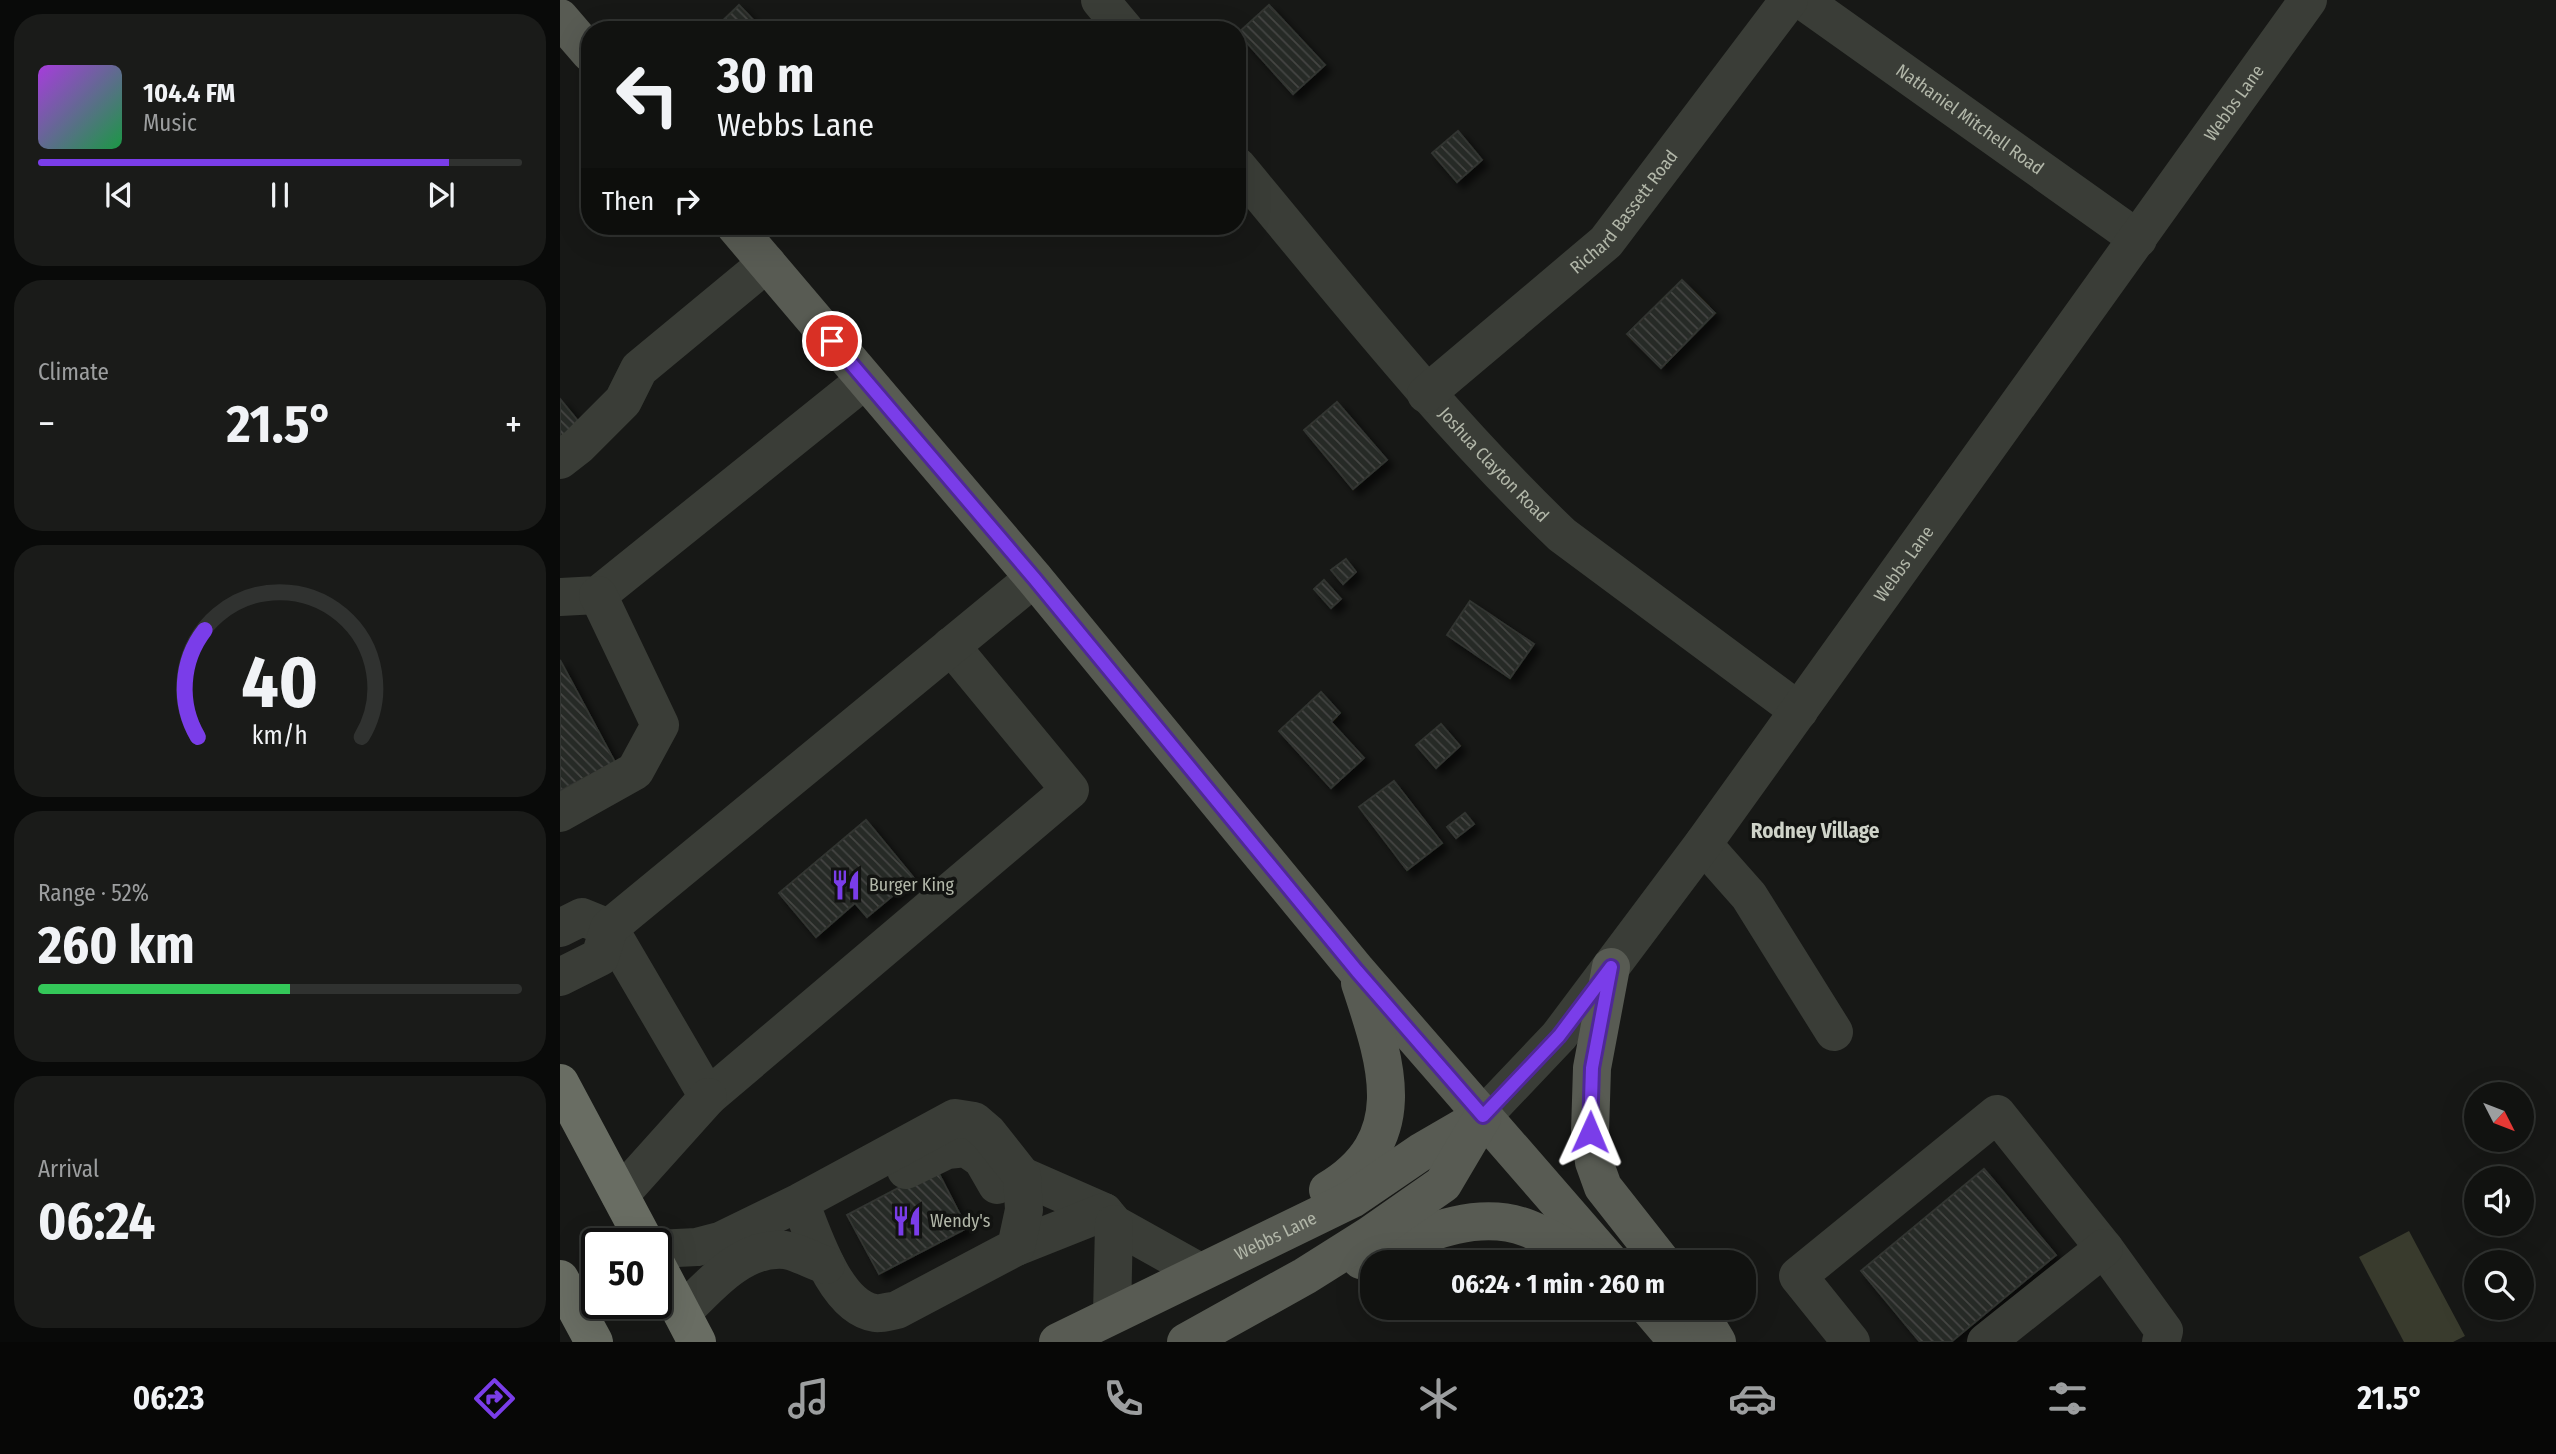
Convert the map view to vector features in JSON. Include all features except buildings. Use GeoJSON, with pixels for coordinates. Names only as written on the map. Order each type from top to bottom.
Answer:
{"type":"FeatureCollection","features":[{"type":"Feature","properties":{"kind":"highway"},"geometry":{"type":"LineString","coordinates":[[560,1083],[638,1228]]}},
{"type":"Feature","properties":{"kind":"highway"},"geometry":{"type":"LineString","coordinates":[[560,1279],[594,1342]]}},
{"type":"Feature","properties":{"kind":"highway"},"geometry":{"type":"LineString","coordinates":[[672,1293],[694,1332]]}},
{"type":"Feature","properties":{"kind":"main road"},"geometry":{"type":"LineString","coordinates":[[560,18],[581,42]]}},
{"type":"Feature","properties":{"kind":"main road"},"geometry":{"type":"LineString","coordinates":[[743,235],[1034,578],[1357,971],[1600,1250]]}},
{"type":"Feature","properties":{"kind":"main road"},"geometry":{"type":"LineString","coordinates":[[1611,967],[1592,1068],[1590,1132],[1594,1162],[1603,1187],[1653,1250]]}},
{"type":"Feature","properties":{"kind":"main road"},"geometry":{"type":"LineString","coordinates":[[1208,1268],[1277,1219],[1346,1179],[1364,1162],[1380,1137],[1386,1113],[1383,1062],[1357,971]]}},
{"type":"Feature","properties":{"kind":"main road","name":"Webbs Lane"},"geometry":{"type":"LineString","coordinates":[[1058,1342],[1352,1199],[1421,1152],[1483,1116]]}},
{"type":"Feature","properties":{"kind":"main road","name":"Webbs Lane"},"geometry":{"type":"LineString","coordinates":[[1186,1342],[1305,1276],[1370,1236],[1443,1184],[1483,1116]]}},
{"type":"Feature","properties":{"kind":"main road"},"geometry":{"type":"LineString","coordinates":[[1389,1250],[1444,1228],[1470,1222],[1493,1222],[1525,1228],[1570,1250]]}},
{"type":"Feature","properties":{"kind":"main road"},"geometry":{"type":"LineString","coordinates":[[1305,1276],[1360,1261]]}},
{"type":"Feature","properties":{"kind":"main road"},"geometry":{"type":"LineString","coordinates":[[1659,1320],[1678,1342]]}},
{"type":"Feature","properties":{"kind":"main road"},"geometry":{"type":"LineString","coordinates":[[1704,1320],[1717,1342]]}},
{"type":"Feature","properties":{"kind":"street"},"geometry":{"type":"LineString","coordinates":[[1100,0],[1118,21]]}},
{"type":"Feature","properties":{"kind":"street","name":"Richard Bassett Road"},"geometry":{"type":"LineString","coordinates":[[1426,394],[1606,242],[1789,0]]}},
{"type":"Feature","properties":{"kind":"street","name":"Nathaniel Mitchell Road"},"geometry":{"type":"LineString","coordinates":[[1801,0],[2138,239]]}},
{"type":"Feature","properties":{"kind":"street","name":"Webbs Lane"},"geometry":{"type":"LineString","coordinates":[[1483,1116],[1559,1036],[1703,844],[2308,0]]}},
{"type":"Feature","properties":{"kind":"street","name":"Joshua Clayton Road"},"geometry":{"type":"LineString","coordinates":[[1246,177],[1426,394],[1528,503],[1562,535],[1799,711]]}},
{"type":"Feature","properties":{"kind":"street"},"geometry":{"type":"LineString","coordinates":[[560,460],[618,406],[639,369],[767,263]]}},
{"type":"Feature","properties":{"kind":"street"},"geometry":{"type":"LineString","coordinates":[[560,597],[597,594],[865,380]]}},
{"type":"Feature","properties":{"kind":"street"},"geometry":{"type":"LineString","coordinates":[[560,977],[600,957],[609,928],[1034,578]]}},
{"type":"Feature","properties":{"kind":"street"},"geometry":{"type":"LineString","coordinates":[[560,813],[635,771],[660,725],[597,594]]}},
{"type":"Feature","properties":{"kind":"street"},"geometry":{"type":"LineString","coordinates":[[620,1195],[708,1097],[1070,790],[951,646]]}},
{"type":"Feature","properties":{"kind":"street"},"geometry":{"type":"LineString","coordinates":[[1703,844],[1749,896],[1834,1032]]}},
{"type":"Feature","properties":{"kind":"street"},"geometry":{"type":"LineString","coordinates":[[560,928],[582,917],[609,928],[708,1097]]}},
{"type":"Feature","properties":{"kind":"street"},"geometry":{"type":"LineString","coordinates":[[1851,1342],[1798,1276],[1997,1114],[2104,1248],[2164,1331],[2161,1342]]}},
{"type":"Feature","properties":{"kind":"street"},"geometry":{"type":"LineString","coordinates":[[672,1248],[697,1247],[720,1241],[811,1196],[955,1118],[974,1121],[988,1133],[1022,1176],[1208,1268]]}},
{"type":"Feature","properties":{"kind":"street"},"geometry":{"type":"LineString","coordinates":[[811,1196],[843,1202],[947,1150],[966,1147],[982,1159],[1000,1190],[1004,1215],[995,1233],[888,1293],[877,1314]]}},
{"type":"Feature","properties":{"kind":"street"},"geometry":{"type":"LineString","coordinates":[[1016,1247],[1024,1210],[1022,1176]]}},
{"type":"Feature","properties":{"kind":"street"},"geometry":{"type":"LineString","coordinates":[[811,1196],[825,1265],[848,1298],[865,1310],[877,1314],[897,1310],[1016,1247],[1109,1218]]}},
{"type":"Feature","properties":{"kind":"street"},"geometry":{"type":"LineString","coordinates":[[1109,1218],[1112,1315]]}},
{"type":"Feature","properties":{"kind":"street"},"geometry":{"type":"LineString","coordinates":[[1986,1342],[2104,1248]]}},
{"type":"Feature","properties":{"kind":"street"},"geometry":{"type":"LineString","coordinates":[[694,1332],[715,1281],[753,1255],[771,1250],[788,1250],[825,1265]]}},
{"type":"Feature","properties":{"kind":"shaded area"},"geometry":{"type":"Polygon","coordinates":[[[2409,1231],[2465,1336],[2453,1342],[2404,1342],[2359,1257],[2409,1231]]]}},
{"type":"Feature","properties":{"kind":"place","name":"Burger King"},"geometry":{"type":"Point","coordinates":[846,885]}},
{"type":"Feature","properties":{"kind":"place","name":"Wendy's"},"geometry":{"type":"Point","coordinates":[907,1221]}},
{"type":"Feature","properties":{"kind":"district","name":"Rodney Village"},"geometry":{"type":"Point","coordinates":[1815,831]}},
{"type":"Feature","properties":{"kind":"route"},"geometry":{"type":"LineString","coordinates":[[832,341],[1034,578],[1357,971],[1483,1116],[1559,1036],[1611,967],[1592,1068],[1590,1132]]}}]}
